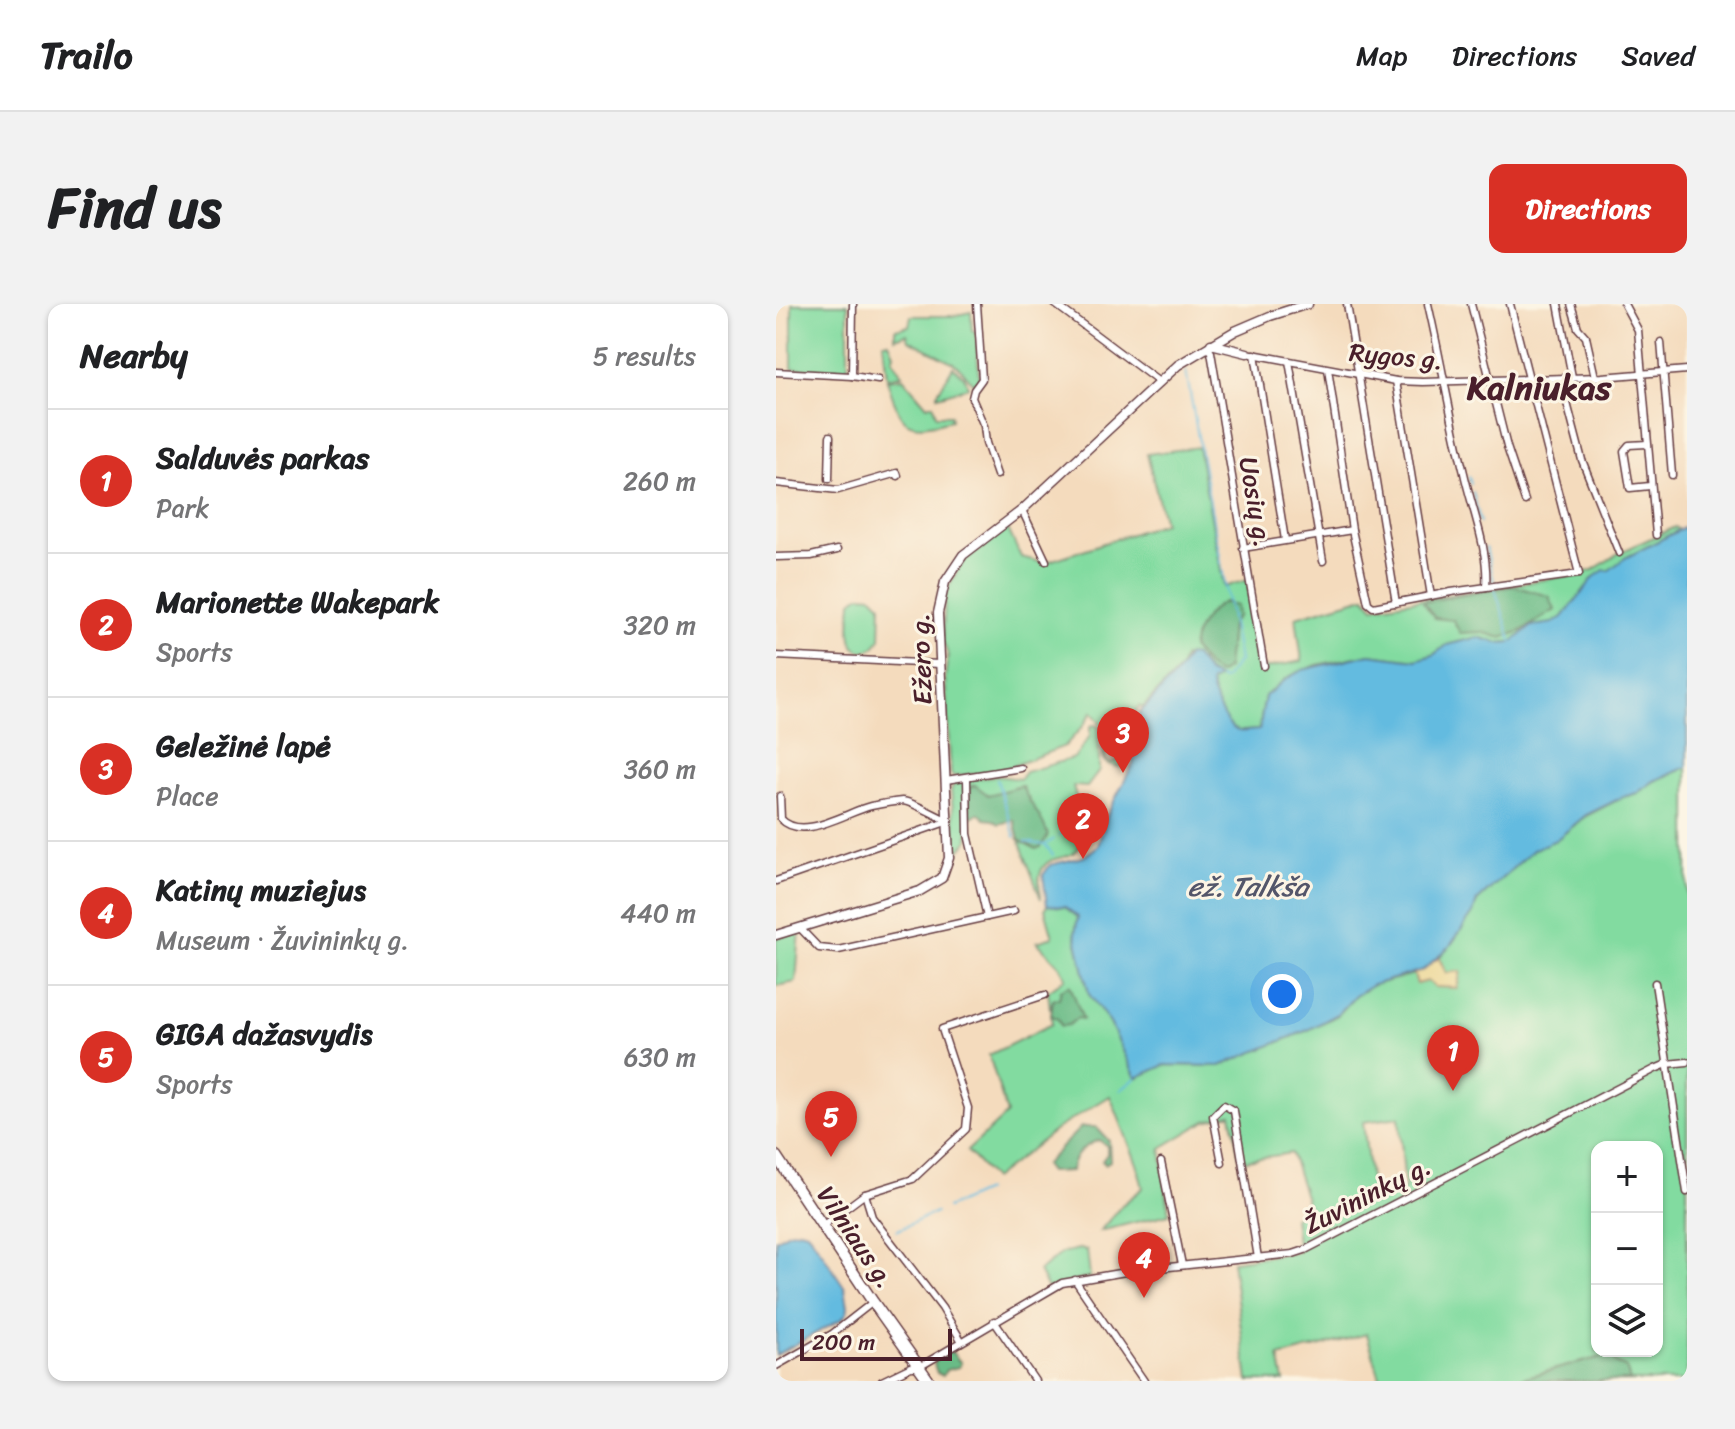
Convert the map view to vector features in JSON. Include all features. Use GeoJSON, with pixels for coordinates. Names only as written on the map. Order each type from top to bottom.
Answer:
{"type":"FeatureCollection","features":[{"type":"Feature","properties":{"kind":"highway","name":"Vilniaus g."},"geometry":{"type":"LineString","coordinates":[[776,1156],[929,1381]]}},
{"type":"Feature","properties":{"kind":"main road","name":"Ežero g."},"geometry":{"type":"LineString","coordinates":[[776,935],[920,891],[938,882],[945,874],[949,821],[938,613],[941,592],[949,573],[971,548],[1022,510],[1159,382],[1209,345],[1235,331],[1308,304]]}},
{"type":"Feature","properties":{"kind":"main road"},"geometry":{"type":"LineString","coordinates":[[1235,331],[1251,353]]}},
{"type":"Feature","properties":{"kind":"main road"},"geometry":{"type":"LineString","coordinates":[[1209,345],[1251,353]]}},
{"type":"Feature","properties":{"kind":"street"},"geometry":{"type":"LineString","coordinates":[[852,376],[853,304]]}},
{"type":"Feature","properties":{"kind":"street"},"geometry":{"type":"LineString","coordinates":[[977,304],[982,379],[972,398],[984,426],[986,443],[997,475]]}},
{"type":"Feature","properties":{"kind":"street"},"geometry":{"type":"LineString","coordinates":[[1055,304],[1159,382]]}},
{"type":"Feature","properties":{"kind":"street"},"geometry":{"type":"LineString","coordinates":[[1347,304],[1396,603]]}},
{"type":"Feature","properties":{"kind":"street"},"geometry":{"type":"LineString","coordinates":[[1428,304],[1458,448],[1482,542],[1486,587]]}},
{"type":"Feature","properties":{"kind":"street"},"geometry":{"type":"LineString","coordinates":[[1471,304],[1488,379],[1525,501]]}},
{"type":"Feature","properties":{"kind":"street"},"geometry":{"type":"LineString","coordinates":[[1328,369],[1352,530],[1365,597],[1373,607],[1579,574],[1510,304]]}},
{"type":"Feature","properties":{"kind":"street"},"geometry":{"type":"LineString","coordinates":[[1558,304],[1572,377],[1566,399],[1582,460],[1619,553]]}},
{"type":"Feature","properties":{"kind":"street"},"geometry":{"type":"LineString","coordinates":[[1571,304],[1578,328],[1586,337],[1595,377]]}},
{"type":"Feature","properties":{"kind":"street"},"geometry":{"type":"LineString","coordinates":[[1624,304],[1638,330],[1656,535]]}},
{"type":"Feature","properties":{"kind":"street"},"geometry":{"type":"LineString","coordinates":[[1661,342],[1672,475]]}},
{"type":"Feature","properties":{"kind":"street","name":"Uosių g."},"geometry":{"type":"LineString","coordinates":[[1209,345],[1264,666]]}},
{"type":"Feature","properties":{"kind":"street"},"geometry":{"type":"LineString","coordinates":[[1251,353],[1285,540]]}},
{"type":"Feature","properties":{"kind":"street","name":"Rygos g."},"geometry":{"type":"LineString","coordinates":[[1251,353],[1396,381],[1595,377],[1687,370]]}},
{"type":"Feature","properties":{"kind":"street"},"geometry":{"type":"LineString","coordinates":[[1289,361],[1323,561]]}},
{"type":"Feature","properties":{"kind":"street"},"geometry":{"type":"LineString","coordinates":[[776,372],[878,380]]}},
{"type":"Feature","properties":{"kind":"street"},"geometry":{"type":"LineString","coordinates":[[1396,381],[1431,596]]}},
{"type":"Feature","properties":{"kind":"street"},"geometry":{"type":"LineString","coordinates":[[829,479],[830,436]]}},
{"type":"Feature","properties":{"kind":"street"},"geometry":{"type":"LineString","coordinates":[[1647,444],[1629,445],[1624,451],[1630,488],[1650,486]]}},
{"type":"Feature","properties":{"kind":"street"},"geometry":{"type":"LineString","coordinates":[[776,483],[838,490],[897,473],[898,476]]}},
{"type":"Feature","properties":{"kind":"street"},"geometry":{"type":"LineString","coordinates":[[1022,510],[1046,561]]}},
{"type":"Feature","properties":{"kind":"street"},"geometry":{"type":"LineString","coordinates":[[1243,548],[1352,530]]}},
{"type":"Feature","properties":{"kind":"street"},"geometry":{"type":"LineString","coordinates":[[776,557],[811,556],[837,550]]}},
{"type":"Feature","properties":{"kind":"street"},"geometry":{"type":"LineString","coordinates":[[776,656],[939,664]]}},
{"type":"Feature","properties":{"kind":"street"},"geometry":{"type":"LineString","coordinates":[[946,780],[1021,768]]}},
{"type":"Feature","properties":{"kind":"street"},"geometry":{"type":"LineString","coordinates":[[967,778],[968,834],[987,917]]}},
{"type":"Feature","properties":{"kind":"street"},"geometry":{"type":"LineString","coordinates":[[780,796],[781,819],[795,827],[811,826],[870,807],[905,801],[949,821]]}},
{"type":"Feature","properties":{"kind":"street"},"geometry":{"type":"LineString","coordinates":[[776,881],[949,821]]}},
{"type":"Feature","properties":{"kind":"street"},"geometry":{"type":"LineString","coordinates":[[800,928],[819,948],[838,950],[1014,911]]}},
{"type":"Feature","properties":{"kind":"street"},"geometry":{"type":"LineString","coordinates":[[1655,983],[1687,1192]]}},
{"type":"Feature","properties":{"kind":"street"},"geometry":{"type":"LineString","coordinates":[[822,1226],[865,1194],[913,1179],[966,1129],[968,1108],[942,1029],[1045,995]]}},
{"type":"Feature","properties":{"kind":"street","name":"Žuvininkų g."},"geometry":{"type":"LineString","coordinates":[[882,1381],[911,1367],[919,1367],[1048,1289],[1075,1280],[1293,1254],[1667,1064],[1687,1062]]}},
{"type":"Feature","properties":{"kind":"street"},"geometry":{"type":"LineString","coordinates":[[1222,1163],[1213,1116],[1224,1105],[1234,1111],[1258,1258]]}},
{"type":"Feature","properties":{"kind":"street"},"geometry":{"type":"LineString","coordinates":[[1161,1162],[1182,1265]]}},
{"type":"Feature","properties":{"kind":"street"},"geometry":{"type":"LineString","coordinates":[[865,1194],[872,1217],[942,1308],[961,1340]]}},
{"type":"Feature","properties":{"kind":"street"},"geometry":{"type":"LineString","coordinates":[[1075,1280],[1144,1381]]}},
{"type":"Feature","properties":{"kind":"street"},"geometry":{"type":"LineString","coordinates":[[776,1366],[832,1334],[873,1302]]}},
{"type":"Feature","properties":{"kind":"street"},"geometry":{"type":"LineString","coordinates":[[994,1321],[1035,1381]]}},
{"type":"Feature","properties":{"kind":"green space"},"geometry":{"type":"Polygon","coordinates":[[[792,304],[848,304],[848,370],[792,368],[792,304]]]}},
{"type":"Feature","properties":{"kind":"green space"},"geometry":{"type":"Polygon","coordinates":[[[971,312],[972,331],[976,331],[979,378],[973,384],[952,362],[909,340],[907,334],[895,338],[895,329],[909,326],[911,316],[952,316],[971,312]]]}},
{"type":"Feature","properties":{"kind":"green space"},"geometry":{"type":"Polygon","coordinates":[[[883,342],[889,342],[894,354],[892,359],[902,375],[887,378],[883,342]]]}},
{"type":"Feature","properties":{"kind":"green space"},"geometry":{"type":"Polygon","coordinates":[[[953,367],[964,376],[968,387],[938,396],[938,392],[953,367]]]}},
{"type":"Feature","properties":{"kind":"green space"},"geometry":{"type":"Polygon","coordinates":[[[903,378],[927,406],[933,404],[936,415],[950,415],[951,420],[923,426],[907,422],[901,416],[887,380],[903,378]]]}},
{"type":"Feature","properties":{"kind":"green space"},"geometry":{"type":"Polygon","coordinates":[[[1198,447],[1224,587],[1247,580],[1261,669],[1302,661],[1296,617],[1365,597],[1374,607],[1579,574],[1593,570],[1619,553],[1675,527],[1679,530],[1594,577],[1563,617],[1553,623],[1528,629],[1512,642],[1498,643],[1478,637],[1447,645],[1433,655],[1416,660],[1370,654],[1317,665],[1287,678],[1265,696],[1259,730],[1233,729],[1213,693],[1211,682],[1218,678],[1208,673],[1200,661],[1184,657],[1180,669],[1133,715],[1130,724],[1131,753],[1122,767],[1112,766],[1104,759],[1102,729],[1092,712],[1065,746],[1000,771],[954,776],[951,774],[945,678],[948,655],[943,641],[945,594],[961,564],[1007,527],[1021,557],[1044,563],[1164,523],[1147,454],[1198,447]],[[1237,616],[1202,624],[1194,637],[1227,668],[1231,625],[1237,616]],[[1112,743],[1105,751],[1106,760],[1111,763],[1118,761],[1122,754],[1121,747],[1112,743]]]}},
{"type":"Feature","properties":{"kind":"green space"},"geometry":{"type":"Polygon","coordinates":[[[1513,586],[1549,596],[1555,610],[1521,631],[1502,638],[1481,632],[1460,633],[1453,620],[1435,618],[1423,602],[1513,586]]]}},
{"type":"Feature","properties":{"kind":"green space"},"geometry":{"type":"Polygon","coordinates":[[[861,595],[873,596],[881,604],[880,639],[865,651],[854,646],[850,632],[852,601],[861,595]]]}},
{"type":"Feature","properties":{"kind":"green space"},"geometry":{"type":"Polygon","coordinates":[[[1224,602],[1236,606],[1237,616],[1231,625],[1227,668],[1219,674],[1210,669],[1192,648],[1203,621],[1224,602]]]}},
{"type":"Feature","properties":{"kind":"green space"},"geometry":{"type":"Polygon","coordinates":[[[1090,726],[1099,728],[1099,771],[1087,787],[1073,786],[1082,819],[1090,830],[1076,851],[1051,860],[1043,867],[1039,880],[1041,899],[1019,840],[1030,844],[1028,800],[1022,786],[989,795],[970,787],[968,841],[957,853],[951,790],[956,781],[997,776],[1020,779],[1025,772],[1074,758],[1090,736],[1090,726]]]}},
{"type":"Feature","properties":{"kind":"green space"},"geometry":{"type":"Polygon","coordinates":[[[1687,767],[1687,1381],[1630,1381],[1626,1368],[1612,1357],[1663,1357],[1663,1141],[1591,1141],[1591,1357],[1602,1357],[1511,1381],[1381,1381],[1367,1334],[1279,1357],[1284,1381],[1248,1381],[1232,1261],[1298,1252],[1294,1217],[1310,1212],[1291,1153],[1240,1161],[1231,1114],[1206,1121],[1161,1148],[1169,1214],[1100,1231],[1122,1205],[1143,1188],[1137,1164],[1110,1096],[1058,1128],[993,1179],[967,1151],[1007,1114],[989,1055],[1052,1024],[1051,1015],[1071,1021],[1077,1018],[1059,998],[1053,1000],[1050,1009],[1048,991],[1066,978],[1060,966],[1037,942],[1053,937],[1045,909],[1047,905],[1065,907],[1078,917],[1075,933],[1089,994],[1110,1023],[1136,1078],[1165,1065],[1220,1066],[1308,1030],[1338,1015],[1355,996],[1373,985],[1414,974],[1439,958],[1473,913],[1477,901],[1534,849],[1556,840],[1586,816],[1637,793],[1654,781],[1687,767]],[[1399,1117],[1363,1122],[1373,1203],[1405,1189],[1399,1117]]]}},
{"type":"Feature","properties":{"kind":"green space"},"geometry":{"type":"Polygon","coordinates":[[[975,785],[988,795],[1022,786],[1048,835],[1041,847],[1036,849],[1019,840],[1014,820],[999,824],[979,813],[969,818],[970,787],[975,785]]]}},
{"type":"Feature","properties":{"kind":"green space"},"geometry":{"type":"Polygon","coordinates":[[[800,930],[796,982],[776,986],[776,938],[800,930]]]}},
{"type":"Feature","properties":{"kind":"green space"},"geometry":{"type":"Polygon","coordinates":[[[1070,985],[1083,1019],[1077,1018],[1069,1025],[1061,1026],[1058,1019],[1051,1015],[1053,1000],[1059,998],[1061,990],[1070,985]]]}},
{"type":"Feature","properties":{"kind":"green space"},"geometry":{"type":"Polygon","coordinates":[[[1081,1127],[1096,1127],[1109,1141],[1110,1161],[1105,1164],[1102,1161],[1107,1154],[1107,1146],[1099,1140],[1080,1151],[1071,1171],[1049,1172],[1044,1165],[1081,1127]]]}},
{"type":"Feature","properties":{"kind":"green space"},"geometry":{"type":"Polygon","coordinates":[[[1087,1250],[1090,1277],[1048,1289],[1039,1271],[1062,1253],[1087,1250]]]}},
{"type":"Feature","properties":{"kind":"green space"},"geometry":{"type":"Polygon","coordinates":[[[951,1351],[961,1363],[959,1367],[946,1370],[943,1376],[937,1373],[934,1364],[937,1358],[951,1351]]]}},
{"type":"Feature","properties":{"kind":"green space"},"geometry":{"type":"Polygon","coordinates":[[[1612,1357],[1626,1368],[1630,1381],[1511,1381],[1612,1357]]]}},
{"type":"Feature","properties":{"kind":"sand"},"geometry":{"type":"Polygon","coordinates":[[[1439,958],[1446,973],[1461,971],[1457,988],[1435,987],[1428,981],[1417,984],[1414,974],[1439,958]]]}},
{"type":"Feature","properties":{"kind":"water","name":"ež. Talkša"},"geometry":{"type":"Polygon","coordinates":[[[1687,526],[1687,767],[1586,815],[1556,840],[1534,849],[1477,901],[1473,913],[1450,946],[1423,970],[1373,985],[1355,996],[1338,1014],[1308,1030],[1220,1066],[1165,1065],[1136,1078],[1110,1023],[1089,994],[1075,933],[1078,917],[1065,907],[1047,905],[1043,875],[1050,865],[1083,857],[1098,846],[1108,813],[1133,764],[1136,717],[1180,669],[1188,655],[1195,656],[1208,673],[1219,678],[1211,682],[1212,687],[1216,702],[1229,724],[1239,731],[1259,730],[1265,696],[1302,670],[1370,654],[1416,660],[1433,655],[1447,645],[1478,637],[1498,643],[1512,642],[1532,626],[1553,623],[1563,617],[1594,577],[1604,570],[1608,571],[1625,558],[1687,526]]]}},
{"type":"Feature","properties":{"kind":"water"},"geometry":{"type":"Polygon","coordinates":[[[799,1230],[807,1232],[813,1239],[845,1288],[847,1313],[842,1319],[776,1355],[776,1239],[799,1230]]]}},
{"type":"Feature","properties":{"kind":"waterway"},"geometry":{"type":"LineString","coordinates":[[1186,371],[1239,661],[1224,680],[1219,678]]}},
{"type":"Feature","properties":{"kind":"waterway"},"geometry":{"type":"LineString","coordinates":[[1469,477],[1471,484]]}},
{"type":"Feature","properties":{"kind":"waterway"},"geometry":{"type":"LineString","coordinates":[[1473,492],[1480,522]]}},
{"type":"Feature","properties":{"kind":"waterway"},"geometry":{"type":"LineString","coordinates":[[1486,548],[1494,582]]}},
{"type":"Feature","properties":{"kind":"waterway"},"geometry":{"type":"LineString","coordinates":[[1495,589],[1512,642]]}},
{"type":"Feature","properties":{"kind":"waterway"},"geometry":{"type":"LineString","coordinates":[[997,780],[1015,837]]}},
{"type":"Feature","properties":{"kind":"waterway"},"geometry":{"type":"LineString","coordinates":[[1058,836],[1075,821]]}},
{"type":"Feature","properties":{"kind":"waterway"},"geometry":{"type":"LineString","coordinates":[[1045,845],[1054,839]]}},
{"type":"Feature","properties":{"kind":"waterway"},"geometry":{"type":"LineString","coordinates":[[1026,842],[1045,845],[1053,855]]}},
{"type":"Feature","properties":{"kind":"waterway"},"geometry":{"type":"LineString","coordinates":[[1121,1090],[1136,1078]]}},
{"type":"Feature","properties":{"kind":"waterway"},"geometry":{"type":"LineString","coordinates":[[947,1208],[985,1191]]}},
{"type":"Feature","properties":{"kind":"waterway"},"geometry":{"type":"LineString","coordinates":[[896,1231],[936,1212]]}},
{"type":"Feature","properties":{"kind":"place","name":"Geležinė lapė"},"geometry":{"type":"Point","coordinates":[1123,773]}},
{"type":"Feature","properties":{"kind":"place","name":"Marionette Wakepark"},"geometry":{"type":"Point","coordinates":[1083,859]}},
{"type":"Feature","properties":{"kind":"place","name":"Salduvės parkas"},"geometry":{"type":"Point","coordinates":[1453,1091]}},
{"type":"Feature","properties":{"kind":"place","name":"GIGA dažasvydis"},"geometry":{"type":"Point","coordinates":[831,1157]}},
{"type":"Feature","properties":{"kind":"place","name":"Katinų muziejus"},"geometry":{"type":"Point","coordinates":[1144,1298]}},
{"type":"Feature","properties":{"kind":"district","name":"Kalniukas"},"geometry":{"type":"Point","coordinates":[1539,387]}}]}
